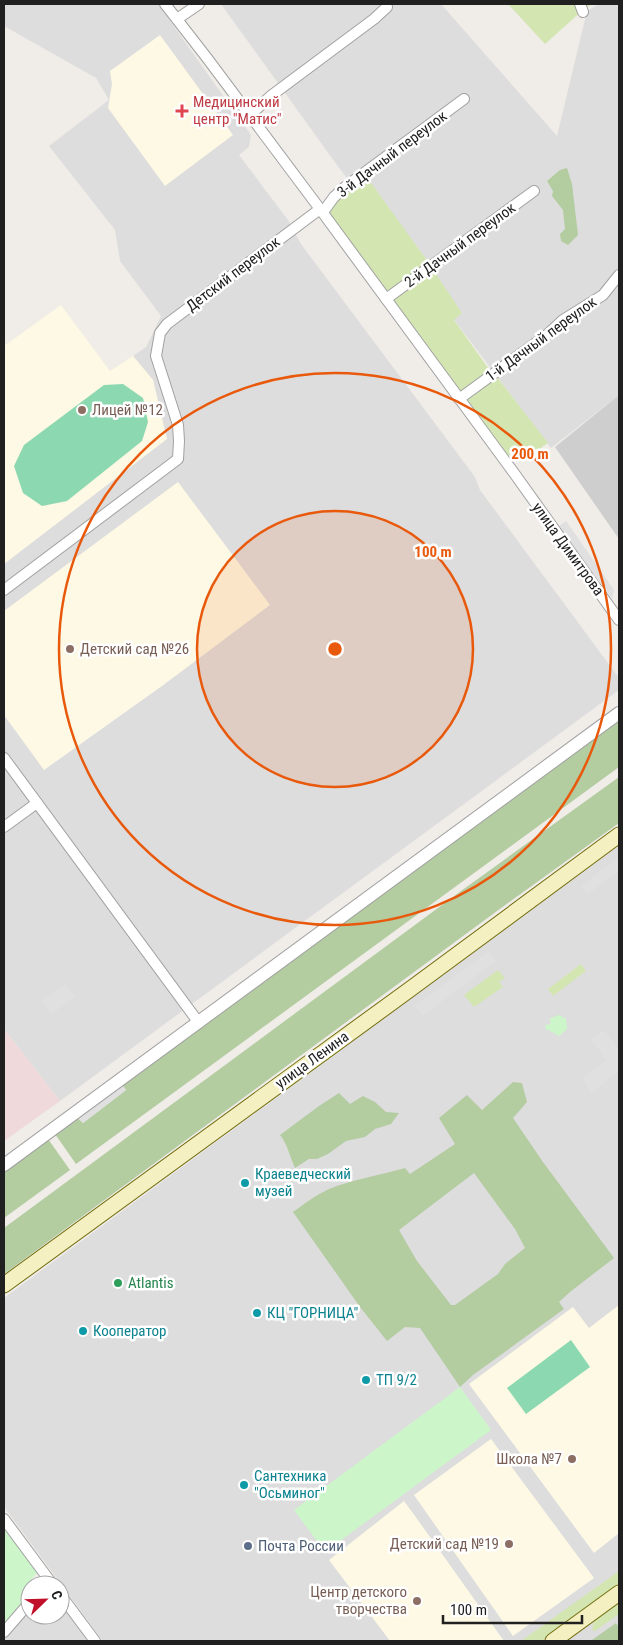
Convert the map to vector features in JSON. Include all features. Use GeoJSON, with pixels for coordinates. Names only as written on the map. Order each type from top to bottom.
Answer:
{"type":"FeatureCollection","features":[{"type":"Feature","properties":{"kind":"main road","name":"улица Ленина"},"geometry":{"type":"LineString","coordinates":[[4,1285],[619,834]]}},
{"type":"Feature","properties":{"kind":"main road"},"geometry":{"type":"LineString","coordinates":[[553,1641],[619,1593]]}},
{"type":"Feature","properties":{"kind":"street"},"geometry":{"type":"LineString","coordinates":[[165,4],[321,210],[459,399]]}},
{"type":"Feature","properties":{"kind":"street"},"geometry":{"type":"LineString","coordinates":[[177,20],[199,4]]}},
{"type":"Feature","properties":{"kind":"street"},"geometry":{"type":"LineString","coordinates":[[250,115],[272,95],[374,19],[387,7]]}},
{"type":"Feature","properties":{"kind":"street","name":"3-й Дачный переулок"},"geometry":{"type":"LineString","coordinates":[[321,210],[345,187],[464,99]]}},
{"type":"Feature","properties":{"kind":"street","name":"2-й Дачный переулок"},"geometry":{"type":"LineString","coordinates":[[386,299],[534,191]]}},
{"type":"Feature","properties":{"kind":"street","name":"Детский переулок"},"geometry":{"type":"LineString","coordinates":[[4,590],[178,459],[180,440],[178,425],[156,356],[160,333],[167,324],[321,210]]}},
{"type":"Feature","properties":{"kind":"street","name":"1-й Дачный переулок"},"geometry":{"type":"LineString","coordinates":[[459,399],[548,334],[563,320],[603,294],[619,275]]}},
{"type":"Feature","properties":{"kind":"street","name":"улица Димитрова"},"geometry":{"type":"LineString","coordinates":[[459,399],[619,620]]}},
{"type":"Feature","properties":{"kind":"street"},"geometry":{"type":"LineString","coordinates":[[4,1165],[619,713]]}},
{"type":"Feature","properties":{"kind":"street"},"geometry":{"type":"LineString","coordinates":[[4,758],[199,1023]]}},
{"type":"Feature","properties":{"kind":"street"},"geometry":{"type":"LineString","coordinates":[[4,827],[37,803]]}},
{"type":"Feature","properties":{"kind":"street"},"geometry":{"type":"LineString","coordinates":[[4,1519],[44,1575]]}},
{"type":"Feature","properties":{"kind":"street"},"geometry":{"type":"LineString","coordinates":[[70,1607],[95,1641]]}},
{"type":"Feature","properties":{"kind":"street"},"geometry":{"type":"LineString","coordinates":[[4,1632],[20,1614]]}},
{"type":"Feature","properties":{"kind":"shaded area"},"geometry":{"type":"Polygon","coordinates":[[[4,4],[158,4],[251,135],[249,147],[239,155],[288,220],[301,244],[475,477],[480,490],[619,678],[619,690],[60,1101],[4,1029],[4,564],[166,439],[153,380],[133,356],[146,347],[161,316],[120,261],[115,230],[49,146],[109,100],[96,78],[4,26],[4,4]]]}},
{"type":"Feature","properties":{"kind":"shaded area"},"geometry":{"type":"Polygon","coordinates":[[[221,4],[441,4],[557,136],[587,11],[599,4],[619,4],[619,395],[551,448],[334,161],[221,4]]]}},
{"type":"Feature","properties":{"kind":"shaded area"},"geometry":{"type":"Polygon","coordinates":[[[160,35],[233,135],[165,186],[108,108],[112,84],[110,71],[160,35]]]}},
{"type":"Feature","properties":{"kind":"shaded area","name":"Лицей №12"},"geometry":{"type":"Polygon","coordinates":[[[61,305],[110,371],[133,356],[153,380],[167,439],[4,564],[4,346],[61,305]]]}},
{"type":"Feature","properties":{"kind":"shaded area"},"geometry":{"type":"Polygon","coordinates":[[[619,395],[619,539],[555,447],[619,395]]]}},
{"type":"Feature","properties":{"kind":"shaded area"},"geometry":{"type":"Polygon","coordinates":[[[178,482],[270,605],[162,686],[44,770],[4,715],[4,611],[178,482]]]}},
{"type":"Feature","properties":{"kind":"shaded area"},"geometry":{"type":"Polygon","coordinates":[[[566,521],[614,590],[612,599],[559,526],[566,521]]]}},
{"type":"Feature","properties":{"kind":"shaded area"},"geometry":{"type":"Polygon","coordinates":[[[619,846],[619,1585],[542,1641],[103,1641],[70,1596],[70,1575],[54,1575],[4,1507],[4,1298],[619,846]]]}},
{"type":"Feature","properties":{"kind":"shaded area"},"geometry":{"type":"Polygon","coordinates":[[[619,857],[619,871],[587,895],[581,886],[619,857]]]}},
{"type":"Feature","properties":{"kind":"shaded area"},"geometry":{"type":"Polygon","coordinates":[[[489,951],[496,961],[422,1016],[415,1006],[489,951]]]}},
{"type":"Feature","properties":{"kind":"shaded area"},"geometry":{"type":"Polygon","coordinates":[[[65,983],[75,996],[51,1015],[41,1002],[65,983]]]}},
{"type":"Feature","properties":{"kind":"shaded area"},"geometry":{"type":"Polygon","coordinates":[[[4,1029],[60,1101],[4,1141],[4,1029]]]}},
{"type":"Feature","properties":{"kind":"shaded area"},"geometry":{"type":"Polygon","coordinates":[[[604,1030],[619,1050],[619,1071],[592,1093],[582,1079],[606,1060],[591,1039],[604,1030]]]}},
{"type":"Feature","properties":{"kind":"shaded area"},"geometry":{"type":"Polygon","coordinates":[[[119,1081],[126,1090],[83,1123],[74,1114],[119,1081]]]}},
{"type":"Feature","properties":{"kind":"shaded area","name":"Школа №7"},"geometry":{"type":"Polygon","coordinates":[[[619,1305],[619,1533],[594,1553],[469,1384],[573,1307],[589,1328],[619,1305]]]}},
{"type":"Feature","properties":{"kind":"shaded area","name":"Детский сад №19"},"geometry":{"type":"Polygon","coordinates":[[[491,1439],[594,1578],[513,1636],[414,1495],[491,1439]]]}},
{"type":"Feature","properties":{"kind":"shaded area","name":"Центр детского творчества"},"geometry":{"type":"Polygon","coordinates":[[[404,1501],[504,1641],[390,1641],[329,1560],[404,1501]]]}},
{"type":"Feature","properties":{"kind":"shaded area"},"geometry":{"type":"Polygon","coordinates":[[[619,1600],[619,1641],[564,1641],[619,1600]]]}},
{"type":"Feature","properties":{"kind":"shaded area"},"geometry":{"type":"Polygon","coordinates":[[[70,1613],[90,1641],[4,1641],[4,1637],[20,1619],[20,1625],[70,1625],[70,1613]]]}},
{"type":"Feature","properties":{"kind":"green space"},"geometry":{"type":"Polygon","coordinates":[[[508,4],[592,4],[545,44],[508,4]]]}},
{"type":"Feature","properties":{"kind":"green space"},"geometry":{"type":"Polygon","coordinates":[[[567,168],[572,184],[578,235],[568,245],[561,241],[560,234],[565,229],[563,210],[552,196],[553,191],[547,181],[560,170],[567,168]]]}},
{"type":"Feature","properties":{"kind":"green space"},"geometry":{"type":"Polygon","coordinates":[[[366,176],[429,263],[389,294],[330,215],[329,210],[334,202],[366,176]]]}},
{"type":"Feature","properties":{"kind":"green space"},"geometry":{"type":"Polygon","coordinates":[[[432,268],[462,313],[454,320],[491,372],[464,391],[457,389],[395,302],[395,297],[432,268]]]}},
{"type":"Feature","properties":{"kind":"green space"},"geometry":{"type":"Polygon","coordinates":[[[497,377],[548,443],[538,450],[522,450],[508,456],[468,404],[468,397],[497,377]]]}},
{"type":"Feature","properties":{"kind":"green space"},"geometry":{"type":"Polygon","coordinates":[[[123,384],[143,398],[148,422],[142,441],[67,501],[42,506],[23,493],[14,466],[24,445],[104,385],[123,384]]]}},
{"type":"Feature","properties":{"kind":"green space"},"geometry":{"type":"Polygon","coordinates":[[[619,721],[619,767],[76,1164],[55,1134],[78,1118],[83,1123],[126,1090],[122,1085],[619,721]]]}},
{"type":"Feature","properties":{"kind":"green space"},"geometry":{"type":"Polygon","coordinates":[[[619,777],[619,823],[4,1274],[4,1228],[461,891],[619,777]]]}},
{"type":"Feature","properties":{"kind":"green space"},"geometry":{"type":"Polygon","coordinates":[[[581,964],[586,971],[553,996],[548,989],[581,964]]]}},
{"type":"Feature","properties":{"kind":"green space"},"geometry":{"type":"Polygon","coordinates":[[[498,970],[505,978],[499,982],[503,987],[474,1007],[464,995],[498,970]]]}},
{"type":"Feature","properties":{"kind":"green space"},"geometry":{"type":"Polygon","coordinates":[[[559,1015],[566,1019],[567,1029],[559,1036],[545,1028],[546,1024],[549,1025],[551,1022],[549,1019],[559,1015]]]}},
{"type":"Feature","properties":{"kind":"green space"},"geometry":{"type":"Polygon","coordinates":[[[513,1082],[522,1083],[527,1102],[513,1118],[614,1258],[559,1302],[564,1309],[473,1375],[460,1387],[420,1328],[405,1327],[387,1341],[360,1307],[293,1212],[319,1194],[356,1180],[405,1168],[410,1174],[455,1144],[439,1118],[467,1095],[482,1110],[513,1082]],[[474,1173],[399,1230],[417,1261],[451,1305],[455,1305],[498,1274],[505,1264],[525,1248],[515,1229],[474,1173]]]}},
{"type":"Feature","properties":{"kind":"green space"},"geometry":{"type":"Polygon","coordinates":[[[339,1093],[350,1104],[363,1096],[375,1102],[386,1112],[399,1113],[391,1124],[375,1129],[365,1137],[346,1141],[328,1154],[317,1159],[309,1159],[295,1168],[287,1146],[280,1135],[339,1093]]]}},
{"type":"Feature","properties":{"kind":"green space"},"geometry":{"type":"Polygon","coordinates":[[[48,1139],[70,1170],[4,1218],[4,1171],[48,1139]]]}},
{"type":"Feature","properties":{"kind":"green space"},"geometry":{"type":"Polygon","coordinates":[[[571,1340],[590,1367],[526,1414],[507,1388],[571,1340]]]}},
{"type":"Feature","properties":{"kind":"green space"},"geometry":{"type":"Polygon","coordinates":[[[460,1387],[491,1430],[325,1552],[294,1510],[460,1387]]]}},
{"type":"Feature","properties":{"kind":"green space"},"geometry":{"type":"Polygon","coordinates":[[[4,1525],[37,1568],[37,1573],[35,1575],[20,1575],[20,1607],[4,1625],[4,1525]]]}},
{"type":"Feature","properties":{"kind":"green space"},"geometry":{"type":"Polygon","coordinates":[[[619,1571],[619,1585],[542,1641],[521,1641],[619,1571]]]}},
{"type":"Feature","properties":{"kind":"green space"},"geometry":{"type":"Polygon","coordinates":[[[619,1600],[619,1614],[593,1631],[594,1621],[597,1617],[619,1600]]]}},
{"type":"Feature","properties":{"kind":"green space"},"geometry":{"type":"Polygon","coordinates":[[[616,1623],[619,1628],[619,1641],[592,1640],[616,1623]]]}},
{"type":"Feature","properties":{"kind":"place","name":"Медицинский центр \"Матис\""},"geometry":{"type":"Point","coordinates":[182,111]}},
{"type":"Feature","properties":{"kind":"place","name":"Лицей №12"},"geometry":{"type":"Point","coordinates":[82,410]}},
{"type":"Feature","properties":{"kind":"place","name":"Детский сад №26"},"geometry":{"type":"Point","coordinates":[70,649]}},
{"type":"Feature","properties":{"kind":"place","name":"Краеведческий музей"},"geometry":{"type":"Point","coordinates":[245,1183]}},
{"type":"Feature","properties":{"kind":"place","name":"Atlantis"},"geometry":{"type":"Point","coordinates":[118,1283]}},
{"type":"Feature","properties":{"kind":"place","name":"КЦ \"ГОРНИЦА\""},"geometry":{"type":"Point","coordinates":[257,1313]}},
{"type":"Feature","properties":{"kind":"place","name":"Кооператор"},"geometry":{"type":"Point","coordinates":[83,1331]}},
{"type":"Feature","properties":{"kind":"place","name":"ТП 9/2"},"geometry":{"type":"Point","coordinates":[366,1380]}},
{"type":"Feature","properties":{"kind":"place","name":"Школа №7"},"geometry":{"type":"Point","coordinates":[572,1459]}},
{"type":"Feature","properties":{"kind":"place","name":"Сантехника \"Осьминог\""},"geometry":{"type":"Point","coordinates":[244,1485]}},
{"type":"Feature","properties":{"kind":"place","name":"Детский сад №19"},"geometry":{"type":"Point","coordinates":[509,1544]}},
{"type":"Feature","properties":{"kind":"place","name":"Почта России"},"geometry":{"type":"Point","coordinates":[248,1546]}},
{"type":"Feature","properties":{"kind":"place","name":"Центр детского творчества"},"geometry":{"type":"Point","coordinates":[417,1601]}}]}
